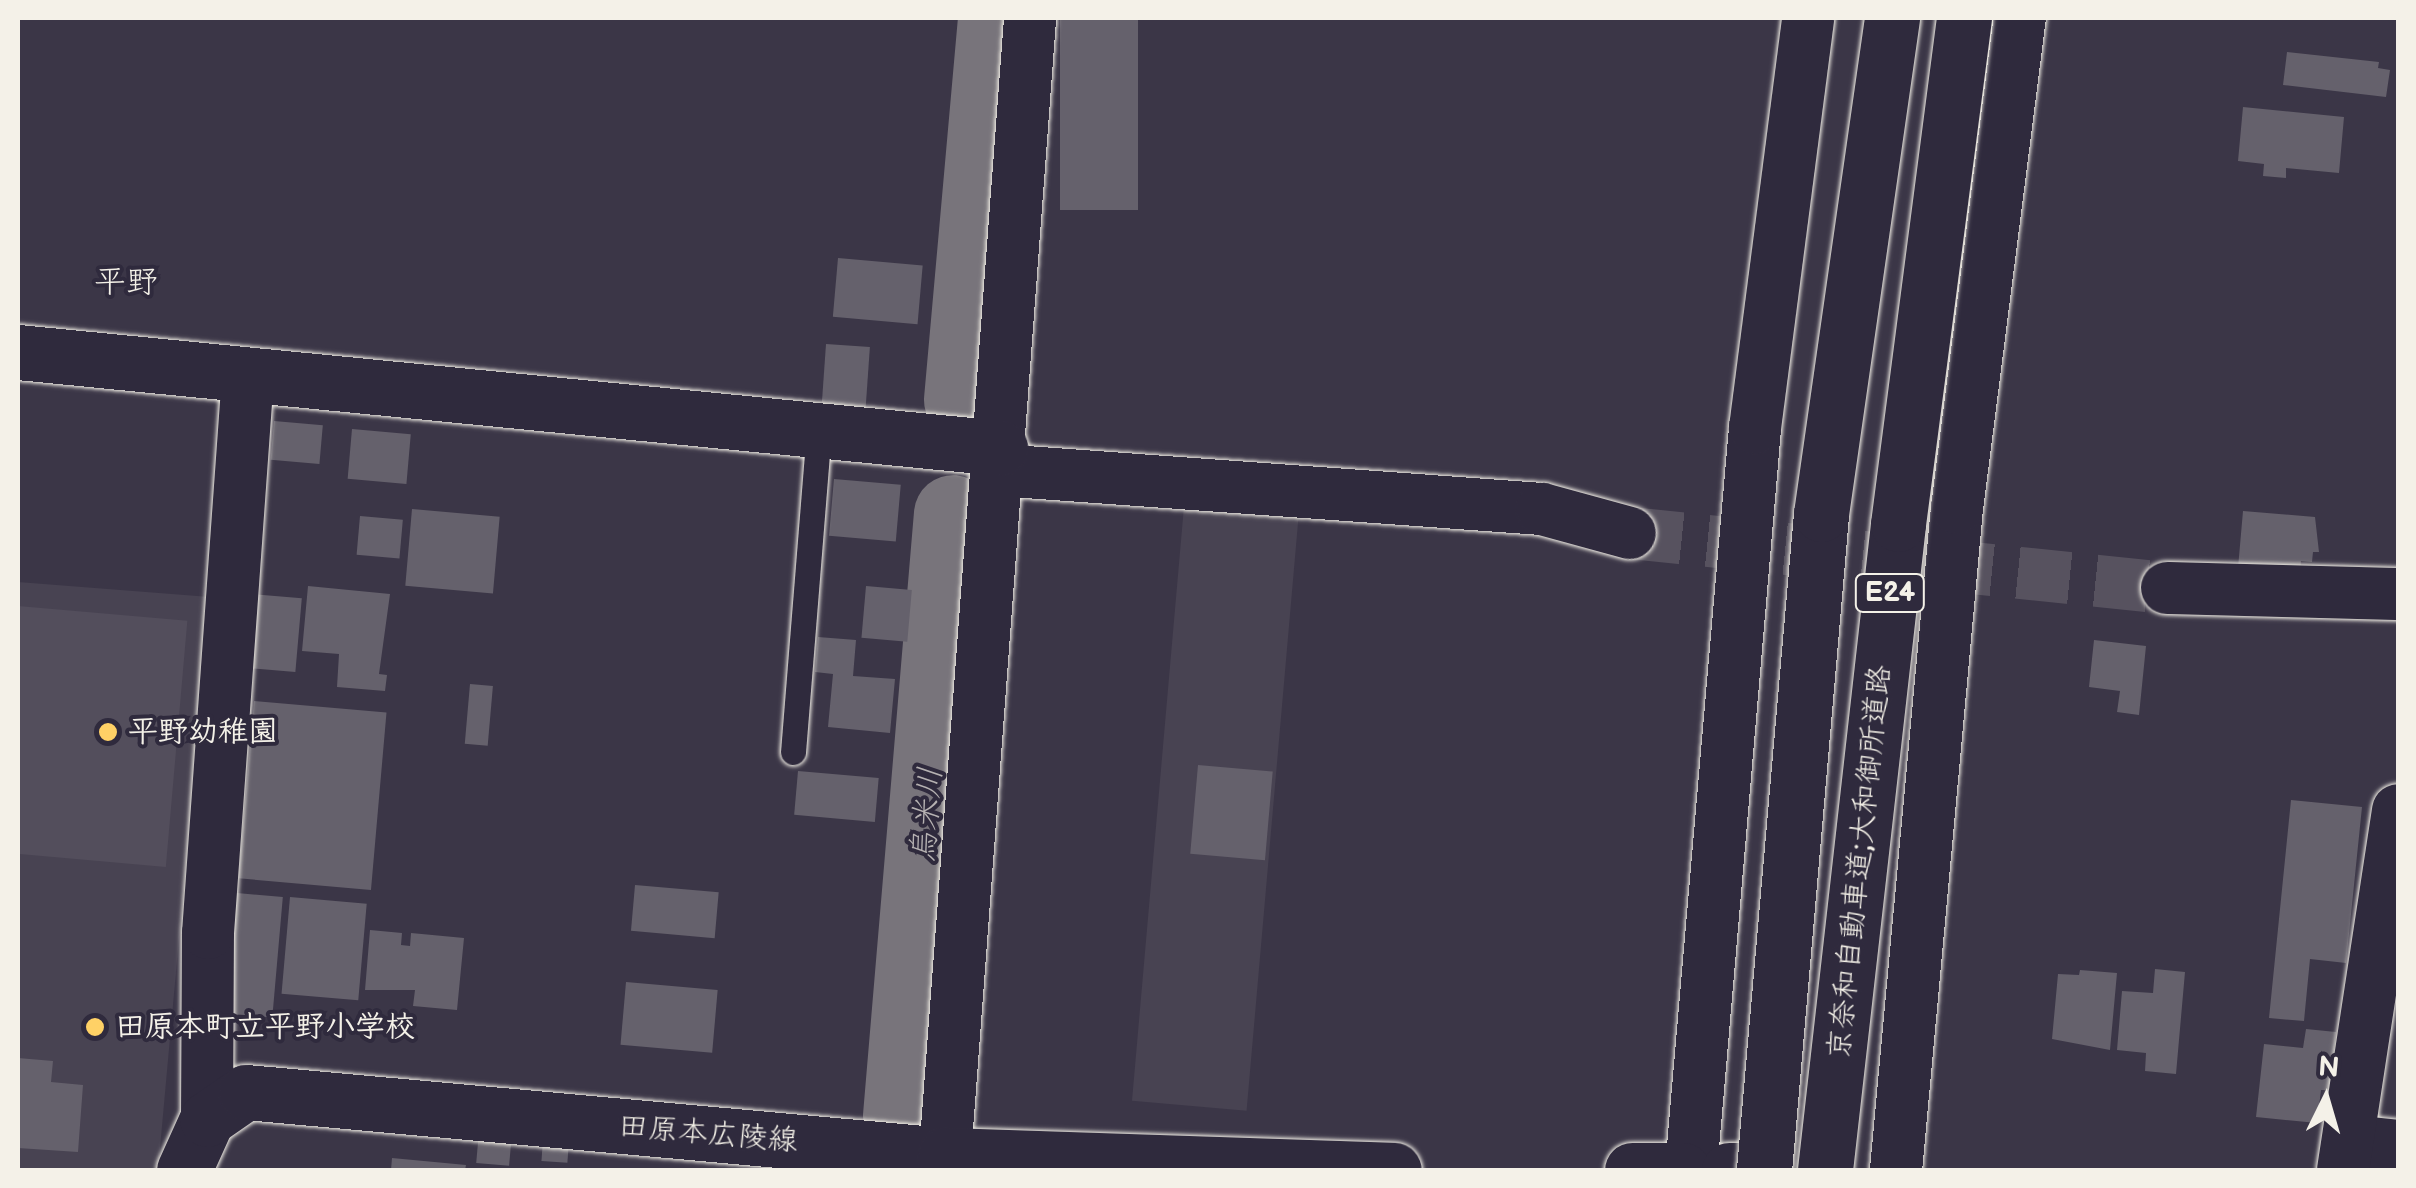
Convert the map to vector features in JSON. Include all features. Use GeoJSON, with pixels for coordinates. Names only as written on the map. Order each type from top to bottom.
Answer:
{"type":"FeatureCollection","features":[{"type":"Feature","properties":{"kind":"main road","name":"E24"},"geometry":{"type":"LineString","coordinates":[[1760,1170],[1820,514],[1892,18]]}},
{"type":"Feature","properties":{"kind":"main road","name":"京奈和自動車道;大和御所道路"},"geometry":{"type":"LineString","coordinates":[[1825,1170],[1898,524],[1964,18]]}},
{"type":"Feature","properties":{"kind":"main road"},"geometry":{"type":"LineString","coordinates":[[18,352],[820,431],[999,459]]}},
{"type":"Feature","properties":{"kind":"main road","name":"田原本広陵線"},"geometry":{"type":"LineString","coordinates":[[207,1119],[246,1092],[946,1155],[1394,1170]]}},
{"type":"Feature","properties":{"kind":"main road"},"geometry":{"type":"LineString","coordinates":[[184,1170],[207,1119]]}},
{"type":"Feature","properties":{"kind":"main road"},"geometry":{"type":"LineString","coordinates":[[1632,1170],[1687,1170]]}},
{"type":"Feature","properties":{"kind":"main road"},"geometry":{"type":"LineString","coordinates":[[1729,1170],[1760,1170]]}},
{"type":"Feature","properties":{"kind":"street"},"geometry":{"type":"LineString","coordinates":[[946,1155],[1030,18]]}},
{"type":"Feature","properties":{"kind":"street"},"geometry":{"type":"LineString","coordinates":[[1687,1170],[1754,428],[1808,18]]}},
{"type":"Feature","properties":{"kind":"street"},"geometry":{"type":"LineString","coordinates":[[1896,1170],[1957,508],[2020,18]]}},
{"type":"Feature","properties":{"kind":"street"},"geometry":{"type":"LineString","coordinates":[[207,1119],[208,934],[248,375]]}},
{"type":"Feature","properties":{"kind":"street"},"geometry":{"type":"LineString","coordinates":[[999,459],[1542,508],[1630,533]]}},
{"type":"Feature","properties":{"kind":"street"},"geometry":{"type":"LineString","coordinates":[[2167,588],[2398,594]]}},
{"type":"Feature","properties":{"kind":"street"},"geometry":{"type":"LineString","coordinates":[[2364,1152],[2398,810]]}},
{"type":"Feature","properties":{"kind":"lane"},"geometry":{"type":"LineString","coordinates":[[793,752],[820,431]]}},
{"type":"Feature","properties":{"kind":"shaded area"},"geometry":{"type":"Polygon","coordinates":[[[1185,495],[1300,505],[1247,1111],[1132,1101],[1185,495]]]}},
{"type":"Feature","properties":{"kind":"shaded area"},"geometry":{"type":"Polygon","coordinates":[[[18,582],[210,597],[158,1170],[18,1170],[18,582]]]}},
{"type":"Feature","properties":{"kind":"shaded area","name":"平野幼稚園"},"geometry":{"type":"Polygon","coordinates":[[[18,606],[187,621],[166,867],[18,854],[18,606]]]}},
{"type":"Feature","properties":{"kind":"building"},"geometry":{"type":"Polygon","coordinates":[[[1060,18],[1138,18],[1138,210],[1060,210],[1060,18]]]}},
{"type":"Feature","properties":{"kind":"building"},"geometry":{"type":"Polygon","coordinates":[[[2287,52],[2379,62],[2378,68],[2390,70],[2386,97],[2283,85],[2287,52]]]}},
{"type":"Feature","properties":{"kind":"building"},"geometry":{"type":"Polygon","coordinates":[[[2243,107],[2344,117],[2339,173],[2286,168],[2286,178],[2263,176],[2264,164],[2238,161],[2243,107]]]}},
{"type":"Feature","properties":{"kind":"building"},"geometry":{"type":"Polygon","coordinates":[[[838,258],[923,265],[918,324],[833,317],[838,258]]]}},
{"type":"Feature","properties":{"kind":"building"},"geometry":{"type":"Polygon","coordinates":[[[826,344],[870,347],[866,408],[822,405],[826,344]]]}},
{"type":"Feature","properties":{"kind":"building"},"geometry":{"type":"Polygon","coordinates":[[[274,421],[323,425],[319,464],[271,460],[274,421]]]}},
{"type":"Feature","properties":{"kind":"building"},"geometry":{"type":"Polygon","coordinates":[[[352,429],[411,434],[406,484],[348,479],[352,429]]]}},
{"type":"Feature","properties":{"kind":"building"},"geometry":{"type":"Polygon","coordinates":[[[834,479],[901,485],[896,542],[829,536],[834,479]]]}},
{"type":"Feature","properties":{"kind":"building"},"geometry":{"type":"Polygon","coordinates":[[[412,509],[500,517],[493,593],[405,586],[412,509]]]}},
{"type":"Feature","properties":{"kind":"building"},"geometry":{"type":"Polygon","coordinates":[[[2243,511],[2315,517],[2319,552],[2313,552],[2312,562],[2301,561],[2300,573],[2238,568],[2243,511]]]}},
{"type":"Feature","properties":{"kind":"building"},"geometry":{"type":"Polygon","coordinates":[[[360,516],[403,520],[399,559],[357,555],[360,516]]]}},
{"type":"Feature","properties":{"kind":"building"},"geometry":{"type":"Polygon","coordinates":[[[308,586],[390,594],[379,674],[387,675],[385,691],[337,687],[339,654],[302,651],[308,586]]]}},
{"type":"Feature","properties":{"kind":"building"},"geometry":{"type":"Polygon","coordinates":[[[866,586],[912,590],[907,642],[861,638],[866,586]]]}},
{"type":"Feature","properties":{"kind":"building"},"geometry":{"type":"Polygon","coordinates":[[[252,594],[302,598],[295,672],[246,668],[252,594]]]}},
{"type":"Feature","properties":{"kind":"building"},"geometry":{"type":"Polygon","coordinates":[[[818,637],[856,640],[853,676],[895,679],[890,733],[828,727],[833,674],[815,672],[818,637]]]}},
{"type":"Feature","properties":{"kind":"building"},"geometry":{"type":"Polygon","coordinates":[[[2094,640],[2146,646],[2139,715],[2117,712],[2120,691],[2089,687],[2094,640]]]}},
{"type":"Feature","properties":{"kind":"building"},"geometry":{"type":"Polygon","coordinates":[[[470,684],[493,686],[488,746],[465,744],[470,684]]]}},
{"type":"Feature","properties":{"kind":"building"},"geometry":{"type":"Polygon","coordinates":[[[254,701],[386,713],[371,890],[238,878],[254,701]]]}},
{"type":"Feature","properties":{"kind":"building"},"geometry":{"type":"Polygon","coordinates":[[[1198,765],[1273,772],[1265,860],[1190,854],[1198,765]]]}},
{"type":"Feature","properties":{"kind":"building"},"geometry":{"type":"Polygon","coordinates":[[[798,771],[879,778],[875,822],[794,815],[798,771]]]}},
{"type":"Feature","properties":{"kind":"building"},"geometry":{"type":"Polygon","coordinates":[[[2291,800],[2362,807],[2346,963],[2310,959],[2304,1021],[2269,1018],[2291,800]]]}},
{"type":"Feature","properties":{"kind":"building"},"geometry":{"type":"Polygon","coordinates":[[[635,885],[719,892],[715,938],[631,931],[635,885]]]}},
{"type":"Feature","properties":{"kind":"building"},"geometry":{"type":"Polygon","coordinates":[[[237,893],[283,897],[272,1018],[226,1014],[237,893]]]}},
{"type":"Feature","properties":{"kind":"building"},"geometry":{"type":"Polygon","coordinates":[[[290,897],[367,904],[358,1000],[282,994],[290,897]]]}},
{"type":"Feature","properties":{"kind":"building"},"geometry":{"type":"Polygon","coordinates":[[[370,930],[402,933],[401,945],[410,946],[411,933],[464,938],[457,1010],[413,1006],[415,990],[365,990],[370,930]]]}},
{"type":"Feature","properties":{"kind":"building"},"geometry":{"type":"Polygon","coordinates":[[[2155,969],[2185,972],[2176,1074],[2145,1071],[2146,1053],[2117,1050],[2122,991],[2153,993],[2155,969]]]}},
{"type":"Feature","properties":{"kind":"building"},"geometry":{"type":"Polygon","coordinates":[[[2080,970],[2117,973],[2110,1050],[2052,1039],[2058,974],[2079,975],[2080,970]]]}},
{"type":"Feature","properties":{"kind":"building"},"geometry":{"type":"Polygon","coordinates":[[[626,982],[718,990],[712,1053],[621,1045],[626,982]]]}},
{"type":"Feature","properties":{"kind":"building"},"geometry":{"type":"Polygon","coordinates":[[[2306,1029],[2336,1032],[2329,1090],[2321,1090],[2317,1123],[2256,1117],[2264,1044],[2303,1048],[2306,1029]]]}},
{"type":"Feature","properties":{"kind":"building"},"geometry":{"type":"Polygon","coordinates":[[[18,1058],[53,1061],[51,1082],[83,1085],[78,1152],[18,1148],[18,1058]]]}},
{"type":"Feature","properties":{"kind":"building"},"geometry":{"type":"Polygon","coordinates":[[[479,1131],[512,1134],[509,1166],[476,1163],[479,1131]]]}},
{"type":"Feature","properties":{"kind":"building"},"geometry":{"type":"Polygon","coordinates":[[[543,1139],[569,1141],[567,1163],[541,1161],[543,1139]]]}},
{"type":"Feature","properties":{"kind":"building"},"geometry":{"type":"Polygon","coordinates":[[[392,1158],[466,1165],[465,1170],[391,1170],[392,1158]]]}},
{"type":"Feature","properties":{"kind":"waterway","name":"烏米川"},"geometry":{"type":"LineString","coordinates":[[963,400],[997,18]]}},
{"type":"Feature","properties":{"kind":"waterway","name":"烏米川"},"geometry":{"type":"LineString","coordinates":[[902,1116],[953,514]]}},
{"type":"Feature","properties":{"kind":"tunnel"},"geometry":{"type":"LineString","coordinates":[[1630,533],[2167,588]]}},
{"type":"Feature","properties":{"kind":"place","name":"平野幼稚園"},"geometry":{"type":"Point","coordinates":[108,732]}},
{"type":"Feature","properties":{"kind":"place","name":"田原本町立平野小学校"},"geometry":{"type":"Point","coordinates":[95,1027]}},
{"type":"Feature","properties":{"kind":"district","name":"平野"},"geometry":{"type":"Point","coordinates":[126,283]}}]}
